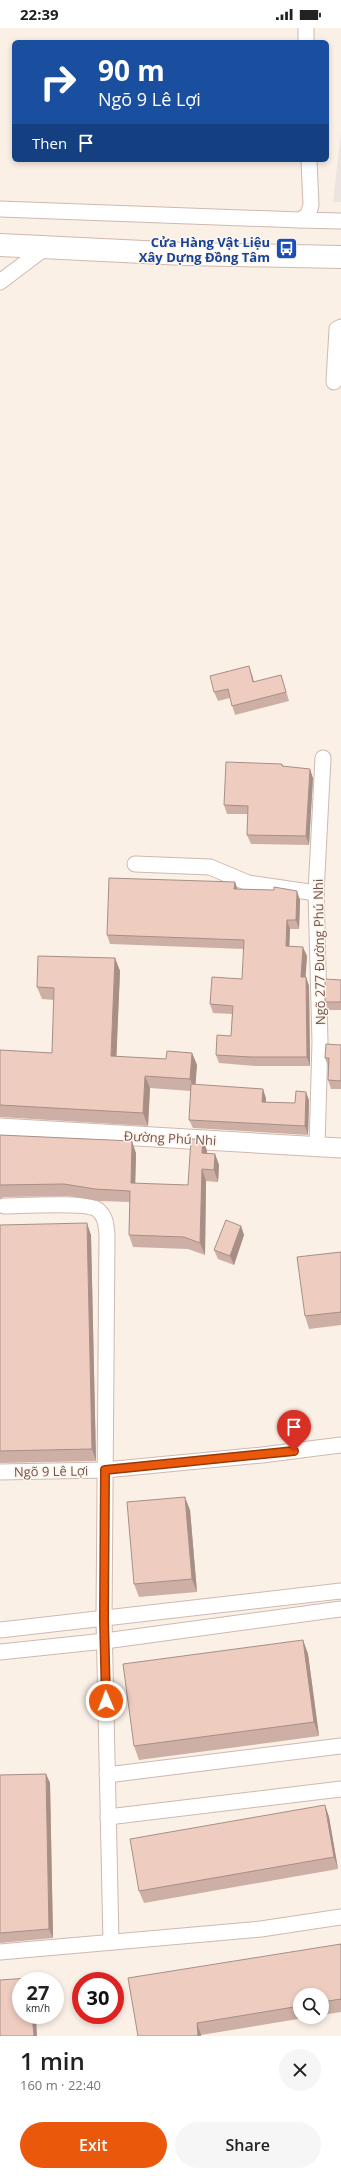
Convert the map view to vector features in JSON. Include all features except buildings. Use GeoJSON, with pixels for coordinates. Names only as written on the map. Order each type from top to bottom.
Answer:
{"type":"FeatureCollection","features":[{"type":"Feature","properties":{"kind":"main road"},"geometry":{"type":"LineString","coordinates":[[0,246],[184,254],[341,257]]}},
{"type":"Feature","properties":{"kind":"street"},"geometry":{"type":"LineString","coordinates":[[306,28],[306,40]]}},
{"type":"Feature","properties":{"kind":"street"},"geometry":{"type":"LineString","coordinates":[[300,220],[308,215],[311,205],[309,162]]}},
{"type":"Feature","properties":{"kind":"street"},"geometry":{"type":"LineString","coordinates":[[0,209],[341,221]]}},
{"type":"Feature","properties":{"kind":"street"},"geometry":{"type":"LineString","coordinates":[[0,282],[44,248]]}},
{"type":"Feature","properties":{"kind":"street"},"geometry":{"type":"LineString","coordinates":[[334,382],[337,329],[341,326]]}},
{"type":"Feature","properties":{"kind":"street","name":"Ngõ 277 Đường Phú Nhi"},"geometry":{"type":"LineString","coordinates":[[317,1147],[320,1042],[316,893],[323,758]]}},
{"type":"Feature","properties":{"kind":"street"},"geometry":{"type":"LineString","coordinates":[[135,864],[210,867],[248,883],[316,893]]}},
{"type":"Feature","properties":{"kind":"street","name":"Đường Phú Nhi"},"geometry":{"type":"LineString","coordinates":[[0,1128],[341,1148]]}},
{"type":"Feature","properties":{"kind":"street"},"geometry":{"type":"LineString","coordinates":[[4,1206],[82,1205],[97,1209],[105,1219],[107,1235],[104,1619],[111,1942]]}},
{"type":"Feature","properties":{"kind":"street","name":"Ngõ 9 Lê Lợi"},"geometry":{"type":"LineString","coordinates":[[0,1472],[105,1470],[341,1446]]}},
{"type":"Feature","properties":{"kind":"street"},"geometry":{"type":"LineString","coordinates":[[0,1630],[341,1591]]}},
{"type":"Feature","properties":{"kind":"street"},"geometry":{"type":"LineString","coordinates":[[0,1652],[105,1641],[341,1609]]}},
{"type":"Feature","properties":{"kind":"street"},"geometry":{"type":"LineString","coordinates":[[107,1775],[341,1746]]}},
{"type":"Feature","properties":{"kind":"street"},"geometry":{"type":"LineString","coordinates":[[108,1817],[341,1789]]}},
{"type":"Feature","properties":{"kind":"street"},"geometry":{"type":"LineString","coordinates":[[0,1952],[261,1929],[341,1917]]}},
{"type":"Feature","properties":{"kind":"shaded area"},"geometry":{"type":"Polygon","coordinates":[[[341,133],[341,202],[333,202],[341,133]]]}},
{"type":"Feature","properties":{"kind":"place","name":"Cửa Hàng Vật Liệu Xây Dựng Đồng Tâm"},"geometry":{"type":"Point","coordinates":[286,249]}},
{"type":"Feature","properties":{"kind":"route"},"geometry":{"type":"LineString","coordinates":[[106,1701],[104,1619],[105,1470],[294,1451]]}}]}
